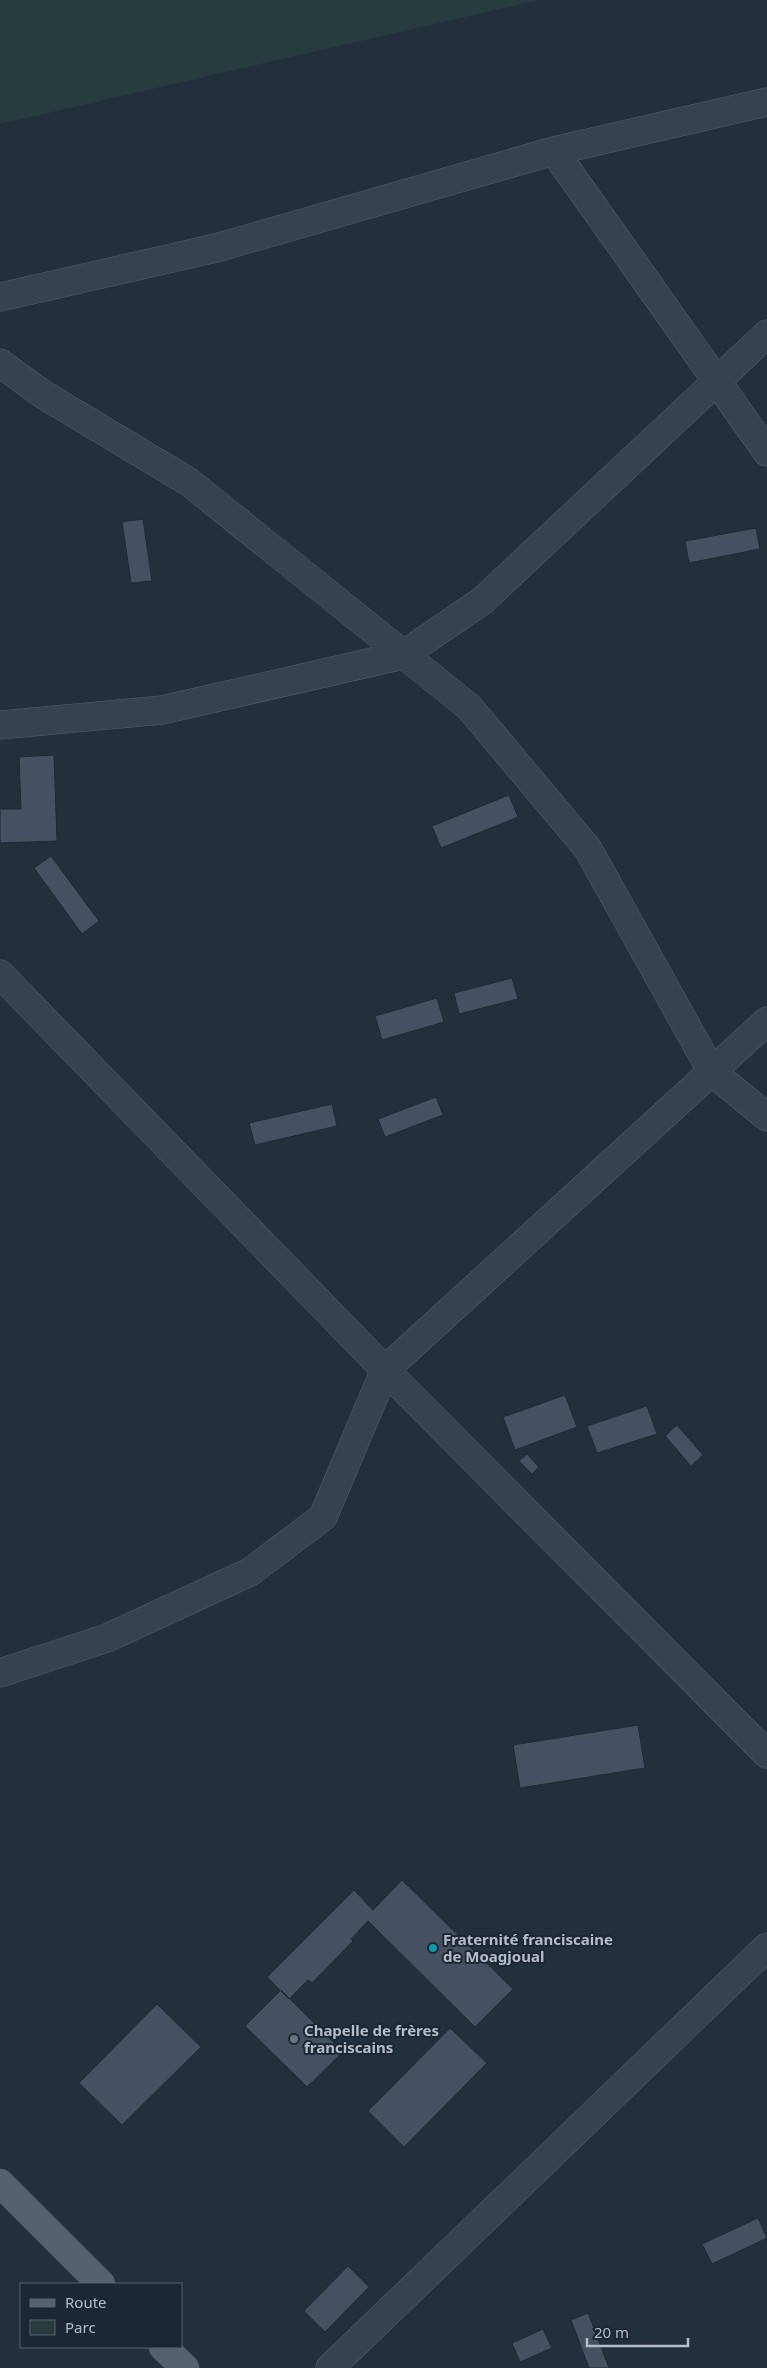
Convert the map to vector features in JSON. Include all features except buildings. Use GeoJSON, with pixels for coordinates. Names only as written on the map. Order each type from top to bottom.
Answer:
{"type":"FeatureCollection","features":[{"type":"Feature","properties":{"kind":"main road"},"geometry":{"type":"LineString","coordinates":[[0,2183],[100,2283]]}},
{"type":"Feature","properties":{"kind":"main road"},"geometry":{"type":"LineString","coordinates":[[165,2348],[185,2368]]}},
{"type":"Feature","properties":{"kind":"street"},"geometry":{"type":"LineString","coordinates":[[0,297],[216,248],[554,151],[767,102]]}},
{"type":"Feature","properties":{"kind":"street"},"geometry":{"type":"LineString","coordinates":[[554,151],[767,452]]}},
{"type":"Feature","properties":{"kind":"street"},"geometry":{"type":"LineString","coordinates":[[0,726],[162,710],[403,655],[482,601],[767,334]]}},
{"type":"Feature","properties":{"kind":"street"},"geometry":{"type":"LineString","coordinates":[[0,362],[44,395],[189,482],[469,706],[588,849],[712,1072],[767,1117]]}},
{"type":"Feature","properties":{"kind":"street"},"geometry":{"type":"LineString","coordinates":[[0,974],[385,1370],[767,1754]]}},
{"type":"Feature","properties":{"kind":"street"},"geometry":{"type":"LineString","coordinates":[[2,1669],[107,1638],[250,1572],[323,1517],[385,1370],[767,1021]]}},
{"type":"Feature","properties":{"kind":"street"},"geometry":{"type":"LineString","coordinates":[[330,2368],[767,1947]]}},
{"type":"Feature","properties":{"kind":"green space"},"geometry":{"type":"Polygon","coordinates":[[[0,0],[539,0],[0,124],[0,0]]]}},
{"type":"Feature","properties":{"kind":"place","name":"Fraternité franciscaine de Moagjoual"},"geometry":{"type":"Point","coordinates":[433,1948]}},
{"type":"Feature","properties":{"kind":"place","name":"Chapelle de frères franciscains"},"geometry":{"type":"Point","coordinates":[294,2039]}}]}
